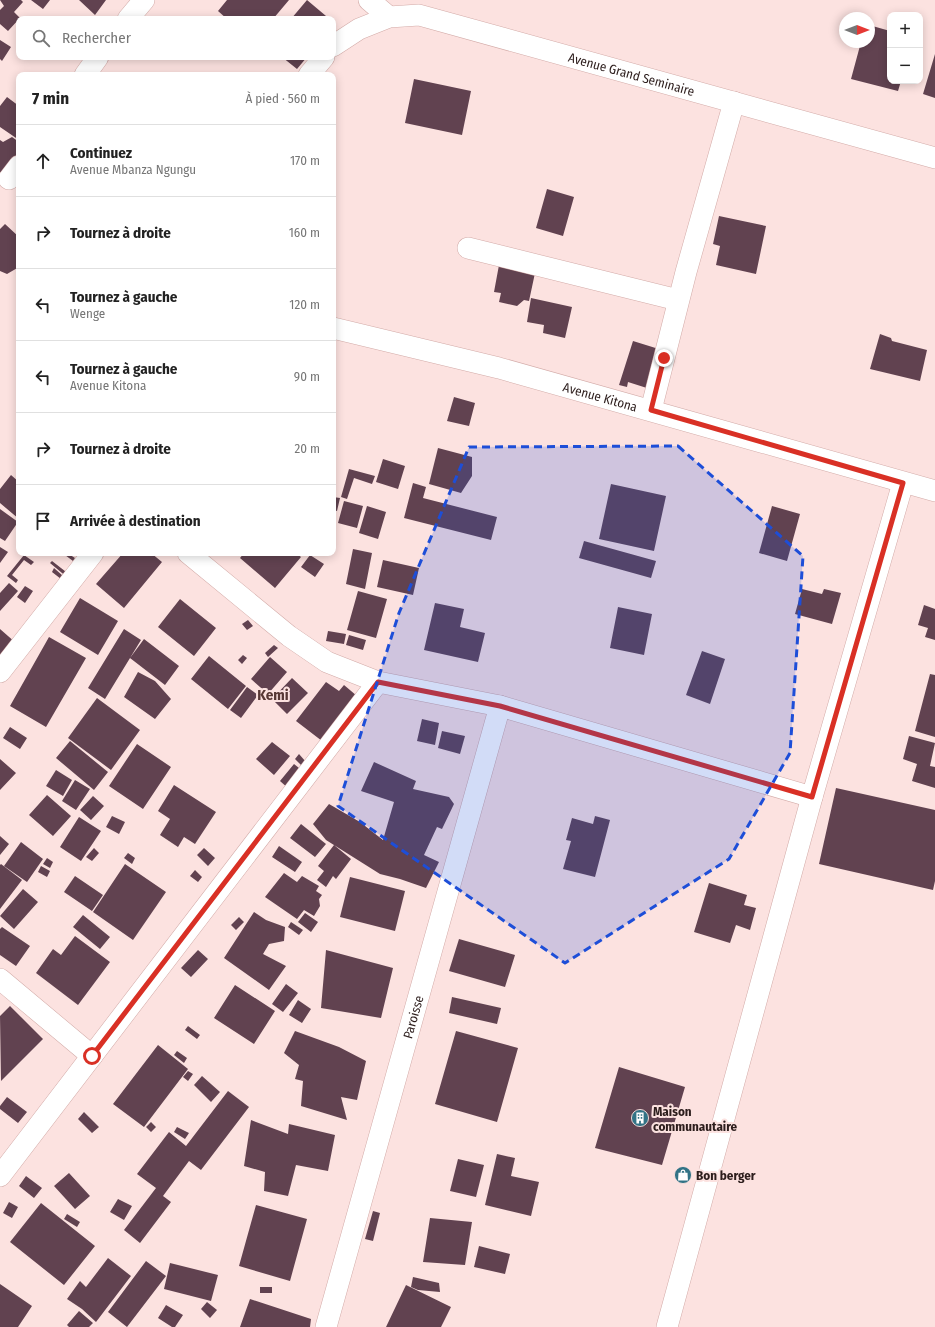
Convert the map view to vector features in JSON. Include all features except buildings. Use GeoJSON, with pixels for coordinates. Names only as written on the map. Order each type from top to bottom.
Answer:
{"type":"FeatureCollection","features":[{"type":"Feature","properties":{"kind":"street"},"geometry":{"type":"LineString","coordinates":[[131,16],[144,0]]}},
{"type":"Feature","properties":{"kind":"street"},"geometry":{"type":"LineString","coordinates":[[369,0],[388,17]]}},
{"type":"Feature","properties":{"kind":"street","name":"Avenue Grand Seminaire"},"geometry":{"type":"LineString","coordinates":[[336,44],[359,29],[388,17],[419,15],[935,158]]}},
{"type":"Feature","properties":{"kind":"street"},"geometry":{"type":"LineString","coordinates":[[87,72],[96,60]]}},
{"type":"Feature","properties":{"kind":"street"},"geometry":{"type":"LineString","coordinates":[[312,72],[322,60]]}},
{"type":"Feature","properties":{"kind":"street"},"geometry":{"type":"LineString","coordinates":[[651,410],[678,300],[734,102]]}},
{"type":"Feature","properties":{"kind":"street"},"geometry":{"type":"LineString","coordinates":[[468,248],[678,300]]}},
{"type":"Feature","properties":{"kind":"street","name":"Avenue Kitona"},"geometry":{"type":"LineString","coordinates":[[336,329],[499,368],[935,491]]}},
{"type":"Feature","properties":{"kind":"street"},"geometry":{"type":"LineString","coordinates":[[667,1327],[812,797],[903,483]]}},
{"type":"Feature","properties":{"kind":"street"},"geometry":{"type":"LineString","coordinates":[[0,672],[91,556]]}},
{"type":"Feature","properties":{"kind":"street"},"geometry":{"type":"LineString","coordinates":[[192,556],[301,645],[327,662],[378,682],[500,706],[812,797]]}},
{"type":"Feature","properties":{"kind":"street"},"geometry":{"type":"LineString","coordinates":[[0,1176],[378,682]]}},
{"type":"Feature","properties":{"kind":"street","name":"Paroisse"},"geometry":{"type":"LineString","coordinates":[[326,1327],[500,706]]}},
{"type":"Feature","properties":{"kind":"street"},"geometry":{"type":"LineString","coordinates":[[0,979],[92,1056]]}},
{"type":"Feature","properties":{"kind":"highlighted area"},"geometry":{"type":"Polygon","coordinates":[[[678,446],[803,556],[790,753],[729,859],[565,963],[338,806],[399,613],[469,447],[678,446]]]}},
{"type":"Feature","properties":{"kind":"place","name":"Maison communautaire"},"geometry":{"type":"Point","coordinates":[640,1118]}},
{"type":"Feature","properties":{"kind":"place","name":"Bon berger"},"geometry":{"type":"Point","coordinates":[683,1175]}},
{"type":"Feature","properties":{"kind":"district","name":"Kemi"},"geometry":{"type":"Point","coordinates":[273,695]}},
{"type":"Feature","properties":{"kind":"route"},"geometry":{"type":"LineString","coordinates":[[92,1056],[378,682],[500,706],[812,797],[903,483],[651,410],[664,358]]}}]}
